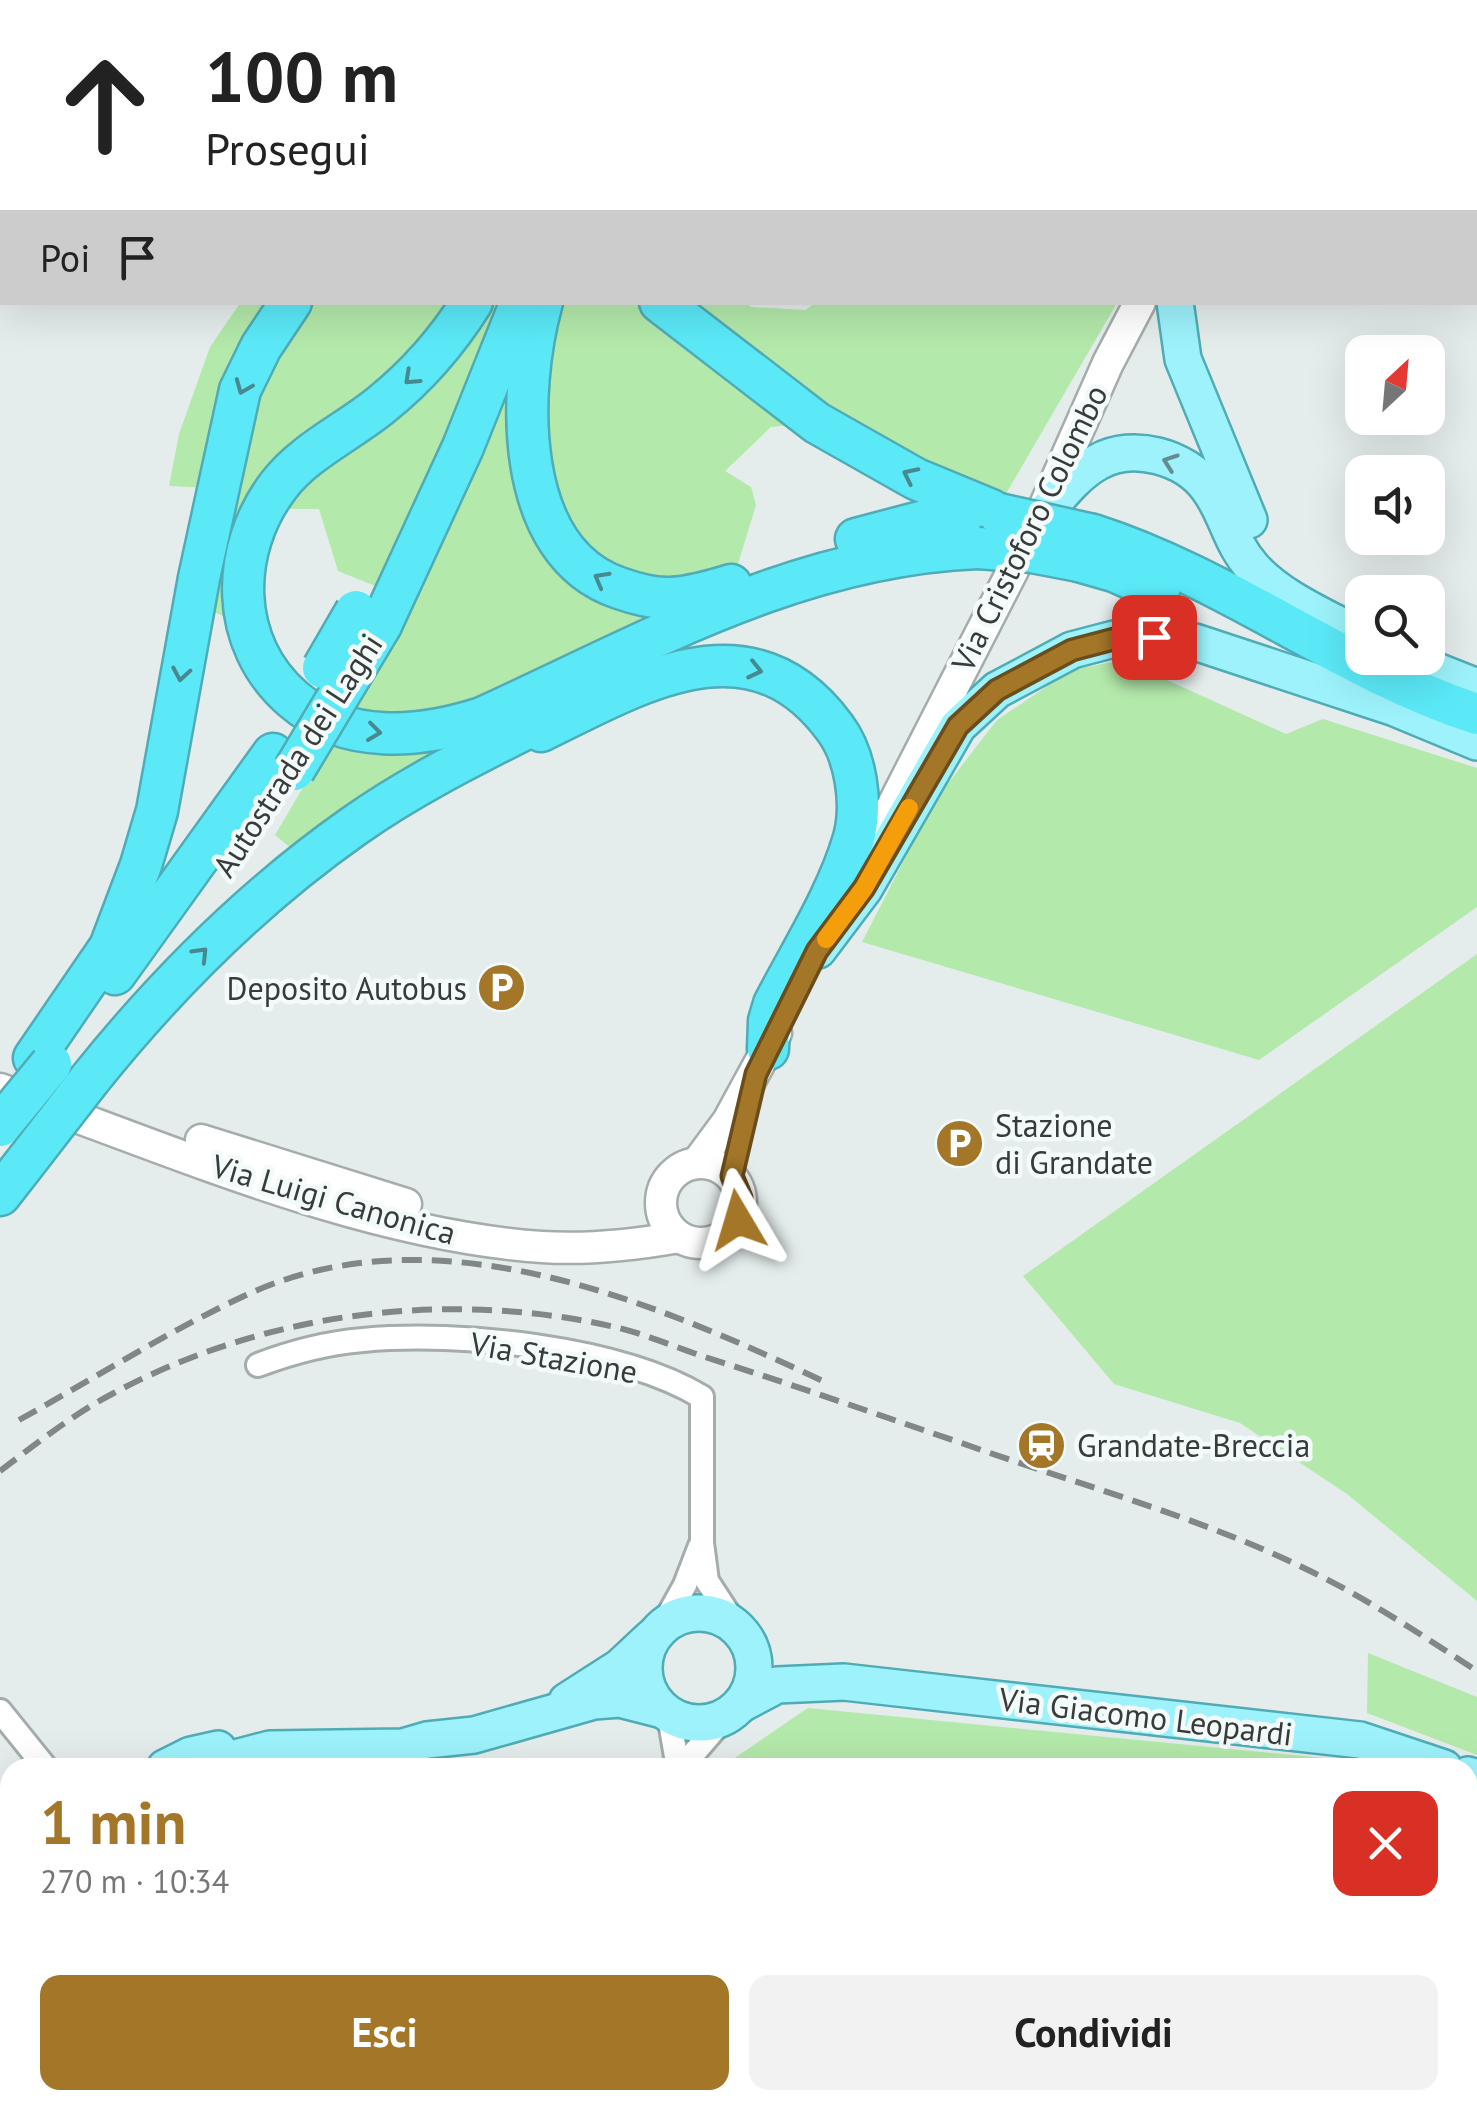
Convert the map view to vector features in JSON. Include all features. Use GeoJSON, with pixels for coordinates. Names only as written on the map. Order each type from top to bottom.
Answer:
{"type":"FeatureCollection","features":[{"type":"Feature","properties":{"kind":"highway"},"geometry":{"type":"LineString","coordinates":[[49,1069],[110,947],[141,866],[156,811],[199,578],[240,390],[289,305]]}},
{"type":"Feature","properties":{"kind":"highway"},"geometry":{"type":"LineString","coordinates":[[470,305],[441,348],[412,378],[280,483],[250,539],[243,569],[248,635],[274,679],[306,708],[357,730],[388,735],[454,727],[482,718],[734,603],[828,569],[883,557],[978,548],[1032,552],[1086,548],[1150,557],[1402,685],[1477,714]]}},
{"type":"Feature","properties":{"kind":"highway","name":"Autostrada dei Laghi"},"geometry":{"type":"LineString","coordinates":[[368,618],[494,305]]}},
{"type":"Feature","properties":{"kind":"highway","name":"Autostrada dei Laghi"},"geometry":{"type":"LineString","coordinates":[[6,1163],[49,1069],[284,762],[463,447],[521,305]]}},
{"type":"Feature","properties":{"kind":"highway"},"geometry":{"type":"LineString","coordinates":[[541,305],[534,344],[528,426],[540,502],[553,536],[570,558],[610,585],[640,596],[695,596],[876,532],[928,520],[1018,517]]}},
{"type":"Feature","properties":{"kind":"highway"},"geometry":{"type":"LineString","coordinates":[[664,305],[816,423],[916,479],[1018,517],[1086,548],[1144,584],[1395,708]]}},
{"type":"Feature","properties":{"kind":"highway"},"geometry":{"type":"LineString","coordinates":[[0,1102],[136,1020],[242,912],[358,823],[468,758],[700,639],[883,557]]}},
{"type":"Feature","properties":{"kind":"highway"},"geometry":{"type":"LineString","coordinates":[[468,758],[490,756],[666,674],[717,663],[761,670],[786,680],[805,694],[842,737],[857,784],[855,835],[830,899],[774,1004],[762,1062]]}},
{"type":"Feature","properties":{"kind":"main road"},"geometry":{"type":"LineString","coordinates":[[1176,305],[1183,359],[1249,521],[1303,605]]}},
{"type":"Feature","properties":{"kind":"main road"},"geometry":{"type":"LineString","coordinates":[[1018,517],[1098,462],[1128,454],[1164,458],[1184,466],[1211,492],[1228,533],[1255,570],[1303,605],[1345,628]]}},
{"type":"Feature","properties":{"kind":"main road"},"geometry":{"type":"LineString","coordinates":[[817,951],[864,888],[958,726],[997,690],[1072,650],[1114,639],[1154,637],[1195,642],[1395,708],[1477,742]]}},
{"type":"Feature","properties":{"kind":"main road"},"geometry":{"type":"LineString","coordinates":[[1445,674],[1477,687]]}},
{"type":"Feature","properties":{"kind":"main road","name":"Via Giacomo Leopardi"},"geometry":{"type":"LineString","coordinates":[[545,1714],[620,1667],[656,1633],[684,1614],[702,1612],[719,1616],[772,1658],[844,1682]]}},
{"type":"Feature","properties":{"kind":"main road"},"geometry":{"type":"LineString","coordinates":[[656,1633],[644,1666],[646,1682],[666,1713]]}},
{"type":"Feature","properties":{"kind":"main road"},"geometry":{"type":"LineString","coordinates":[[733,1711],[752,1687],[755,1666],[742,1633]]}},
{"type":"Feature","properties":{"kind":"main road","name":"Via Giacomo Leopardi"},"geometry":{"type":"LineString","coordinates":[[238,1758],[270,1750],[403,1747],[509,1728],[545,1714],[620,1699],[693,1723],[733,1711],[777,1685],[844,1682],[1360,1740],[1414,1758]]}},
{"type":"Feature","properties":{"kind":"main road","name":"Via Giacomo Leopardi"},"geometry":{"type":"LineString","coordinates":[[185,1758],[264,1738],[401,1735],[427,1740]]}},
{"type":"Feature","properties":{"kind":"street","name":"Via Cristoforo Colombo"},"geometry":{"type":"LineString","coordinates":[[697,1163],[728,1121],[762,1062],[1018,517],[1138,305]]}},
{"type":"Feature","properties":{"kind":"street","name":"Via Cristoforo Colombo"},"geometry":{"type":"LineString","coordinates":[[732,1176],[762,1062]]}},
{"type":"Feature","properties":{"kind":"street","name":"Via Luigi Canonica"},"geometry":{"type":"LineString","coordinates":[[49,1069],[156,1126],[466,1221],[545,1234],[671,1227],[692,1242],[709,1242],[733,1228],[741,1209],[732,1176]]}},
{"type":"Feature","properties":{"kind":"street","name":"Via Luigi Canonica"},"geometry":{"type":"LineString","coordinates":[[0,1089],[282,1190],[427,1231],[545,1248],[594,1248],[671,1227]]}},
{"type":"Feature","properties":{"kind":"street"},"geometry":{"type":"LineString","coordinates":[[671,1227],[662,1192],[667,1181],[685,1166],[697,1163],[710,1164],[732,1176]]}},
{"type":"Feature","properties":{"kind":"street","name":"Via Stazione"},"geometry":{"type":"LineString","coordinates":[[258,1364],[290,1353],[364,1340],[448,1340],[540,1348],[662,1376],[702,1396],[702,1542],[707,1581],[742,1633]]}},
{"type":"Feature","properties":{"kind":"street","name":"Via Stazione"},"geometry":{"type":"LineString","coordinates":[[656,1633],[685,1585],[702,1542]]}},
{"type":"Feature","properties":{"kind":"street"},"geometry":{"type":"LineString","coordinates":[[0,1711],[38,1758]]}},
{"type":"Feature","properties":{"kind":"street"},"geometry":{"type":"LineString","coordinates":[[689,1758],[733,1711]]}},
{"type":"Feature","properties":{"kind":"street"},"geometry":{"type":"LineString","coordinates":[[666,1713],[677,1758]]}},
{"type":"Feature","properties":{"kind":"green space"},"geometry":{"type":"Polygon","coordinates":[[[239,305],[749,305],[806,310],[812,305],[1116,305],[1004,497],[906,456],[837,420],[771,427],[725,471],[751,487],[756,505],[738,564],[685,614],[292,849],[275,835],[413,601],[338,571],[319,509],[285,509],[229,618],[213,612],[229,489],[169,486],[179,434],[210,347],[239,305]]]}},
{"type":"Feature","properties":{"kind":"green space"},"geometry":{"type":"Polygon","coordinates":[[[1123,660],[1286,734],[1323,719],[1477,768],[1477,907],[1259,1060],[862,942],[935,800],[997,720],[1071,670],[1123,660]]]}},
{"type":"Feature","properties":{"kind":"green space"},"geometry":{"type":"Polygon","coordinates":[[[1477,954],[1477,1601],[1347,1494],[1240,1423],[1114,1384],[1023,1276],[1477,954]]]}},
{"type":"Feature","properties":{"kind":"green space"},"geometry":{"type":"Polygon","coordinates":[[[1368,1653],[1477,1697],[1477,1755],[1367,1713],[1368,1653]]]}},
{"type":"Feature","properties":{"kind":"green space"},"geometry":{"type":"Polygon","coordinates":[[[808,1708],[1323,1758],[735,1758],[808,1708]]]}},
{"type":"Feature","properties":{"kind":"railway"},"geometry":{"type":"LineString","coordinates":[[19,1420],[244,1296],[316,1271],[390,1260],[465,1263],[540,1275],[615,1296],[688,1322],[825,1382]]}},
{"type":"Feature","properties":{"kind":"railway"},"geometry":{"type":"LineString","coordinates":[[0,1471],[68,1420],[112,1394],[170,1366],[231,1344],[294,1327],[422,1310],[487,1310],[551,1316],[638,1333],[1225,1534],[1351,1592],[1477,1671]]}},
{"type":"Feature","properties":{"kind":"slow traffic"},"geometry":{"type":"LineString","coordinates":[[826,939],[864,888],[909,808]]}},
{"type":"Feature","properties":{"kind":"place","name":"Deposito Autobus"},"geometry":{"type":"Point","coordinates":[502,988]}},
{"type":"Feature","properties":{"kind":"place","name":"Stazione di Grandate"},"geometry":{"type":"Point","coordinates":[960,1143]}},
{"type":"Feature","properties":{"kind":"place","name":"Grandate-Breccia"},"geometry":{"type":"Point","coordinates":[1042,1445]}},
{"type":"Feature","properties":{"kind":"route"},"geometry":{"type":"LineString","coordinates":[[738,1220],[741,1198],[732,1176],[756,1074],[817,951],[864,888],[958,726],[997,690],[1072,650],[1114,639],[1154,637]]}}]}
